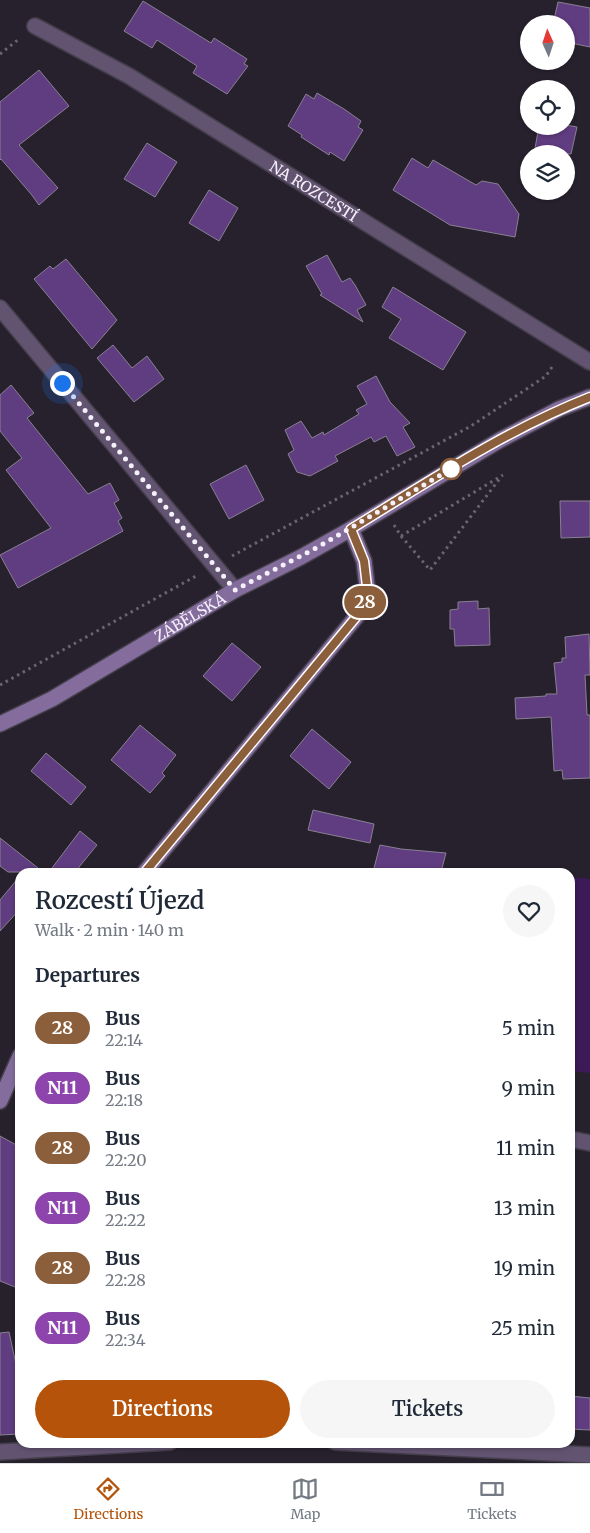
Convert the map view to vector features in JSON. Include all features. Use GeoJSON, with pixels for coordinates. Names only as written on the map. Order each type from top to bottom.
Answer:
{"type":"FeatureCollection","features":[{"type":"Feature","properties":{"kind":"main road","name":"ZÁBĚLSKÁ"},"geometry":{"type":"LineString","coordinates":[[0,724],[52,699],[235,590],[301,557],[351,529],[500,440],[559,409],[590,397]]}},
{"type":"Feature","properties":{"kind":"main road"},"geometry":{"type":"LineString","coordinates":[[148,868],[362,610],[368,595],[364,561],[351,529]]}},
{"type":"Feature","properties":{"kind":"main road"},"geometry":{"type":"LineString","coordinates":[[0,1101],[15,1067]]}},
{"type":"Feature","properties":{"kind":"street","name":"NA ROZCESTÍ"},"geometry":{"type":"LineString","coordinates":[[35,26],[129,76],[590,362]]}},
{"type":"Feature","properties":{"kind":"street"},"geometry":{"type":"LineString","coordinates":[[0,308],[235,590]]}},
{"type":"Feature","properties":{"kind":"street"},"geometry":{"type":"LineString","coordinates":[[575,1140],[590,1143]]}},
{"type":"Feature","properties":{"kind":"street"},"geometry":{"type":"LineString","coordinates":[[0,1452],[68,1448]]}},
{"type":"Feature","properties":{"kind":"street"},"geometry":{"type":"LineString","coordinates":[[453,1448],[590,1455]]}},
{"type":"Feature","properties":{"kind":"path"},"geometry":{"type":"LineString","coordinates":[[0,685],[215,565],[471,426],[546,376],[565,346]]}},
{"type":"Feature","properties":{"kind":"path"},"geometry":{"type":"LineString","coordinates":[[401,536],[430,570],[503,475]]}},
{"type":"Feature","properties":{"kind":"shaded area"},"geometry":{"type":"Polygon","coordinates":[[[575,878],[590,879],[590,1073],[575,1072],[575,878]]]}},
{"type":"Feature","properties":{"kind":"building"},"geometry":{"type":"Polygon","coordinates":[[[143,1],[211,43],[214,38],[247,59],[244,64],[248,66],[227,94],[193,73],[197,66],[157,40],[152,48],[124,31],[143,1]]]}},
{"type":"Feature","properties":{"kind":"building"},"geometry":{"type":"Polygon","coordinates":[[[558,2],[590,8],[590,47],[575,44],[575,15],[555,15],[558,2]]]}},
{"type":"Feature","properties":{"kind":"building"},"geometry":{"type":"Polygon","coordinates":[[[39,70],[69,106],[19,145],[58,188],[39,205],[0,160],[0,102],[39,70]]]}},
{"type":"Feature","properties":{"kind":"building"},"geometry":{"type":"Polygon","coordinates":[[[317,93],[361,121],[358,127],[363,130],[344,161],[330,152],[329,155],[288,126],[306,94],[314,99],[317,93]]]}},
{"type":"Feature","properties":{"kind":"building"},"geometry":{"type":"Polygon","coordinates":[[[575,127],[577,127],[573,145],[536,145],[537,135],[575,135],[575,127]]]}},
{"type":"Feature","properties":{"kind":"building"},"geometry":{"type":"Polygon","coordinates":[[[147,143],[177,162],[155,197],[124,179],[147,143]]]}},
{"type":"Feature","properties":{"kind":"building"},"geometry":{"type":"Polygon","coordinates":[[[412,158],[428,168],[433,160],[476,185],[482,181],[498,184],[519,214],[515,237],[450,225],[393,190],[412,158]]]}},
{"type":"Feature","properties":{"kind":"building"},"geometry":{"type":"Polygon","coordinates":[[[209,190],[238,208],[219,241],[189,223],[209,190]]]}},
{"type":"Feature","properties":{"kind":"building"},"geometry":{"type":"Polygon","coordinates":[[[327,255],[342,282],[350,278],[366,305],[357,310],[363,322],[320,295],[322,294],[306,266],[327,255]]]}},
{"type":"Feature","properties":{"kind":"building"},"geometry":{"type":"Polygon","coordinates":[[[66,259],[117,320],[92,349],[34,279],[50,266],[53,269],[66,259]]]}},
{"type":"Feature","properties":{"kind":"building"},"geometry":{"type":"Polygon","coordinates":[[[393,287],[466,332],[443,370],[389,338],[401,319],[382,307],[393,287]]]}},
{"type":"Feature","properties":{"kind":"building"},"geometry":{"type":"Polygon","coordinates":[[[113,345],[132,368],[147,356],[164,379],[134,402],[97,358],[113,345]]]}},
{"type":"Feature","properties":{"kind":"building"},"geometry":{"type":"Polygon","coordinates":[[[376,376],[390,402],[410,423],[403,427],[415,447],[397,456],[386,436],[374,442],[371,437],[335,456],[338,461],[310,476],[297,472],[288,454],[294,450],[285,430],[301,421],[312,438],[323,432],[324,435],[359,414],[356,410],[367,404],[357,386],[376,376]]]}},
{"type":"Feature","properties":{"kind":"building"},"geometry":{"type":"Polygon","coordinates":[[[11,385],[34,413],[27,418],[88,494],[110,483],[119,500],[114,503],[122,518],[118,521],[123,531],[18,588],[0,555],[51,528],[6,470],[22,458],[0,431],[0,395],[11,385]]]}},
{"type":"Feature","properties":{"kind":"building"},"geometry":{"type":"Polygon","coordinates":[[[246,465],[264,500],[229,519],[210,484],[246,465]]]}},
{"type":"Feature","properties":{"kind":"building"},"geometry":{"type":"Polygon","coordinates":[[[560,501],[590,501],[590,537],[561,538],[560,501]]]}},
{"type":"Feature","properties":{"kind":"building"},"geometry":{"type":"Polygon","coordinates":[[[478,601],[478,609],[489,608],[490,645],[455,646],[454,629],[450,629],[450,610],[458,609],[458,602],[478,601]]]}},
{"type":"Feature","properties":{"kind":"building"},"geometry":{"type":"Polygon","coordinates":[[[589,634],[590,675],[585,675],[587,715],[590,715],[590,778],[563,779],[562,770],[554,771],[551,717],[516,719],[515,698],[557,694],[554,663],[562,662],[562,658],[566,658],[565,637],[589,634]]]}},
{"type":"Feature","properties":{"kind":"building"},"geometry":{"type":"Polygon","coordinates":[[[232,643],[261,667],[232,701],[203,676],[232,643]]]}},
{"type":"Feature","properties":{"kind":"building"},"geometry":{"type":"Polygon","coordinates":[[[140,725],[176,755],[162,773],[165,776],[150,793],[111,760],[140,725]]]}},
{"type":"Feature","properties":{"kind":"building"},"geometry":{"type":"Polygon","coordinates":[[[312,729],[351,762],[329,789],[290,756],[312,729]]]}},
{"type":"Feature","properties":{"kind":"building"},"geometry":{"type":"Polygon","coordinates":[[[46,753],[86,787],[71,805],[31,771],[46,753]]]}},
{"type":"Feature","properties":{"kind":"building"},"geometry":{"type":"Polygon","coordinates":[[[313,810],[374,824],[370,843],[308,830],[313,810]]]}},
{"type":"Feature","properties":{"kind":"building"},"geometry":{"type":"Polygon","coordinates":[[[80,831],[97,845],[78,868],[52,868],[80,831]]]}},
{"type":"Feature","properties":{"kind":"building"},"geometry":{"type":"Polygon","coordinates":[[[0,838],[38,868],[15,868],[15,872],[8,872],[0,866],[0,838]]]}},
{"type":"Feature","properties":{"kind":"building"},"geometry":{"type":"Polygon","coordinates":[[[380,845],[446,853],[442,868],[374,868],[380,845]]]}},
{"type":"Feature","properties":{"kind":"building"},"geometry":{"type":"Polygon","coordinates":[[[15,882],[15,914],[0,931],[0,900],[15,882]]]}},
{"type":"Feature","properties":{"kind":"building"},"geometry":{"type":"Polygon","coordinates":[[[0,1136],[15,1144],[15,1287],[0,1281],[0,1136]]]}},
{"type":"Feature","properties":{"kind":"building"},"geometry":{"type":"Polygon","coordinates":[[[9,1332],[15,1360],[15,1434],[0,1435],[0,1333],[9,1332]]]}},
{"type":"Feature","properties":{"kind":"building"},"geometry":{"type":"Polygon","coordinates":[[[575,1396],[590,1398],[590,1430],[575,1429],[575,1396]]]}},
{"type":"Feature","properties":{"kind":"bus line","name":"28"},"geometry":{"type":"LineString","coordinates":[[148,868],[362,610],[368,595],[364,561],[351,529],[500,440],[559,409],[590,397]]}},
{"type":"Feature","properties":{"kind":"route"},"geometry":{"type":"LineString","coordinates":[[62,383],[235,590],[301,557],[351,529],[451,469]]}}]}
